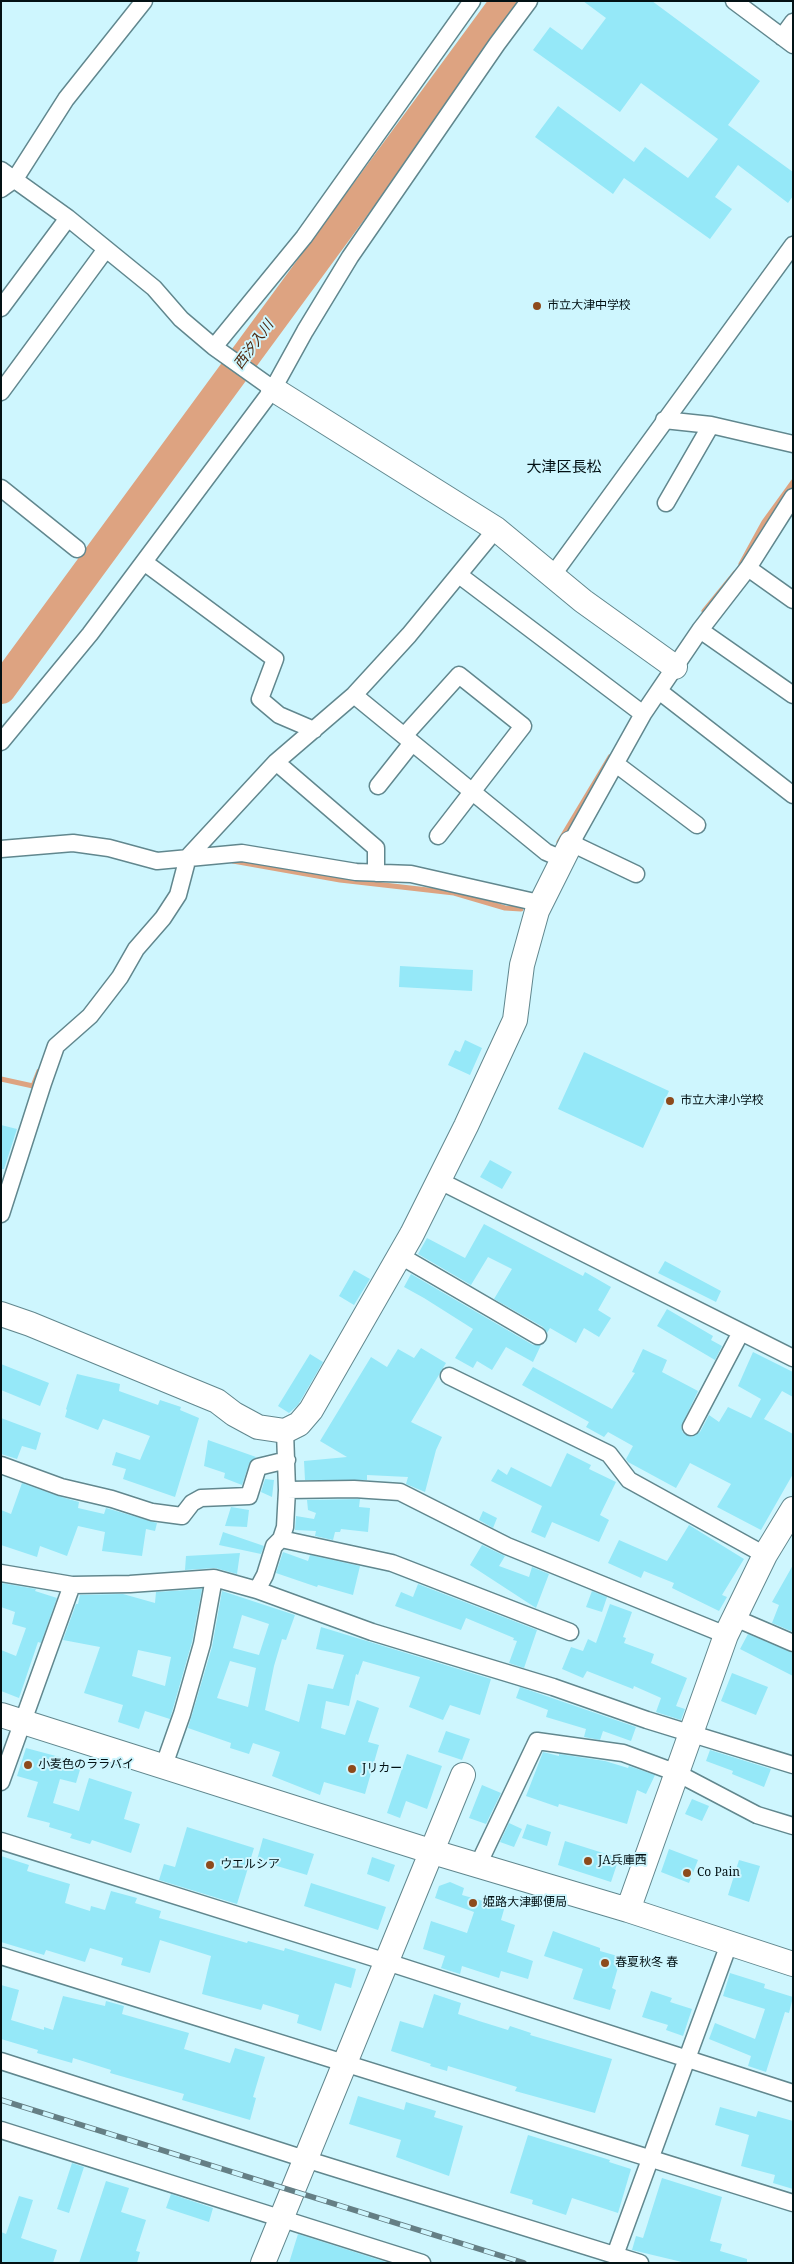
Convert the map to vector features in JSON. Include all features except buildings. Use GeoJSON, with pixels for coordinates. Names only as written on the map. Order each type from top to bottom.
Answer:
{"type":"FeatureCollection","features":[{"type":"Feature","properties":{"kind":"street"},"geometry":{"type":"LineString","coordinates":[[1,188],[15,179],[66,99],[144,1]]}},
{"type":"Feature","properties":{"kind":"street"},"geometry":{"type":"LineString","coordinates":[[214,347],[304,237],[472,1]]}},
{"type":"Feature","properties":{"kind":"street"},"geometry":{"type":"LineString","coordinates":[[1,742],[90,634],[273,389],[305,331],[350,257],[497,44],[529,1]]}},
{"type":"Feature","properties":{"kind":"street"},"geometry":{"type":"LineString","coordinates":[[734,1],[788,41],[793,22]]}},
{"type":"Feature","properties":{"kind":"street"},"geometry":{"type":"LineString","coordinates":[[1,170],[68,218],[154,288],[181,319],[214,347],[273,389],[496,529],[583,601],[674,667]]}},
{"type":"Feature","properties":{"kind":"street"},"geometry":{"type":"LineString","coordinates":[[1,308],[68,218]]}},
{"type":"Feature","properties":{"kind":"street"},"geometry":{"type":"LineString","coordinates":[[552,576],[793,245]]}},
{"type":"Feature","properties":{"kind":"street"},"geometry":{"type":"LineString","coordinates":[[1,392],[106,249]]}},
{"type":"Feature","properties":{"kind":"street"},"geometry":{"type":"LineString","coordinates":[[664,420],[711,425],[793,444]]}},
{"type":"Feature","properties":{"kind":"street"},"geometry":{"type":"LineString","coordinates":[[666,503],[711,425]]}},
{"type":"Feature","properties":{"kind":"street"},"geometry":{"type":"LineString","coordinates":[[1,488],[77,549]]}},
{"type":"Feature","properties":{"kind":"street"},"geometry":{"type":"LineString","coordinates":[[1,1314],[30,1324],[217,1401],[234,1414],[258,1427],[285,1431],[299,1424],[311,1410],[440,1181],[515,1020],[522,965],[539,903],[560,852],[616,764],[658,690],[700,630],[748,568],[791,502]]}},
{"type":"Feature","properties":{"kind":"street"},"geometry":{"type":"LineString","coordinates":[[1,1214],[56,1046],[90,1016],[120,977],[136,949],[163,918],[178,895],[188,857],[276,762],[354,695],[409,635],[496,529]]}},
{"type":"Feature","properties":{"kind":"street"},"geometry":{"type":"LineString","coordinates":[[144,562],[275,659],[260,699],[279,715],[314,730]]}},
{"type":"Feature","properties":{"kind":"street"},"geometry":{"type":"LineString","coordinates":[[748,568],[793,600]]}},
{"type":"Feature","properties":{"kind":"street"},"geometry":{"type":"LineString","coordinates":[[459,575],[643,714]]}},
{"type":"Feature","properties":{"kind":"street"},"geometry":{"type":"LineString","coordinates":[[700,630],[793,695]]}},
{"type":"Feature","properties":{"kind":"street"},"geometry":{"type":"LineString","coordinates":[[378,786],[408,740],[460,675],[523,726],[438,836]]}},
{"type":"Feature","properties":{"kind":"street"},"geometry":{"type":"LineString","coordinates":[[658,690],[793,795]]}},
{"type":"Feature","properties":{"kind":"street"},"geometry":{"type":"LineString","coordinates":[[354,695],[473,793],[560,852],[636,874]]}},
{"type":"Feature","properties":{"kind":"street"},"geometry":{"type":"LineString","coordinates":[[276,762],[376,848],[376,873]]}},
{"type":"Feature","properties":{"kind":"street"},"geometry":{"type":"LineString","coordinates":[[616,764],[697,826]]}},
{"type":"Feature","properties":{"kind":"street"},"geometry":{"type":"LineString","coordinates":[[1,849],[73,843],[109,848],[157,861],[242,853],[356,872],[411,874],[539,903]]}},
{"type":"Feature","properties":{"kind":"street"},"geometry":{"type":"LineString","coordinates":[[440,1181],[793,1358]]}},
{"type":"Feature","properties":{"kind":"street"},"geometry":{"type":"LineString","coordinates":[[399,1255],[538,1336]]}},
{"type":"Feature","properties":{"kind":"street"},"geometry":{"type":"LineString","coordinates":[[691,1427],[741,1332]]}},
{"type":"Feature","properties":{"kind":"street"},"geometry":{"type":"LineString","coordinates":[[449,1376],[609,1454],[629,1480],[765,1555]]}},
{"type":"Feature","properties":{"kind":"street"},"geometry":{"type":"LineString","coordinates":[[257,1590],[265,1575],[274,1546],[281,1540],[285,1527],[287,1490],[285,1431]]}},
{"type":"Feature","properties":{"kind":"street"},"geometry":{"type":"LineString","coordinates":[[1,1465],[61,1488],[112,1499],[152,1512],[182,1516],[192,1503],[201,1498],[249,1496],[258,1467],[286,1460]]}},
{"type":"Feature","properties":{"kind":"street"},"geometry":{"type":"LineString","coordinates":[[287,1490],[354,1489],[400,1492],[507,1546],[730,1627],[793,1644]]}},
{"type":"Feature","properties":{"kind":"street"},"geometry":{"type":"LineString","coordinates":[[628,1910],[730,1627],[765,1555],[793,1509]]}},
{"type":"Feature","properties":{"kind":"street"},"geometry":{"type":"LineString","coordinates":[[281,1540],[392,1564],[570,1632]]}},
{"type":"Feature","properties":{"kind":"street"},"geometry":{"type":"LineString","coordinates":[[1,1573],[72,1585],[130,1584],[214,1578],[257,1590],[372,1632],[553,1687],[647,1720],[793,1765]]}},
{"type":"Feature","properties":{"kind":"street"},"geometry":{"type":"LineString","coordinates":[[163,1768],[182,1714],[202,1644],[214,1578]]}},
{"type":"Feature","properties":{"kind":"street"},"geometry":{"type":"LineString","coordinates":[[1,1782],[12,1719],[72,1585]]}},
{"type":"Feature","properties":{"kind":"street"},"geometry":{"type":"LineString","coordinates":[[12,1719],[432,1852],[628,1910],[793,1964]]}},
{"type":"Feature","properties":{"kind":"street"},"geometry":{"type":"LineString","coordinates":[[478,1865],[537,1742],[623,1753],[677,1774],[757,1815],[793,1826]]}},
{"type":"Feature","properties":{"kind":"street"},"geometry":{"type":"LineString","coordinates":[[263,2263],[463,1775]]}},
{"type":"Feature","properties":{"kind":"street"},"geometry":{"type":"LineString","coordinates":[[1,1842],[387,1962],[793,2093]]}},
{"type":"Feature","properties":{"kind":"street"},"geometry":{"type":"LineString","coordinates":[[615,2255],[652,2159],[729,1944]]}},
{"type":"Feature","properties":{"kind":"street"},"geometry":{"type":"LineString","coordinates":[[1,1956],[346,2062],[793,2203]]}},
{"type":"Feature","properties":{"kind":"street"},"geometry":{"type":"LineString","coordinates":[[1,2061],[305,2159],[640,2263]]}},
{"type":"Feature","properties":{"kind":"street"},"geometry":{"type":"LineString","coordinates":[[1,2130],[422,2263]]}},
{"type":"Feature","properties":{"kind":"waterway","name":"西汐入川"},"geometry":{"type":"LineString","coordinates":[[1,689],[506,1]]}},
{"type":"Feature","properties":{"kind":"waterway"},"geometry":{"type":"LineString","coordinates":[[741,564],[764,522],[793,482]]}},
{"type":"Feature","properties":{"kind":"waterway"},"geometry":{"type":"LineString","coordinates":[[704,611],[735,573]]}},
{"type":"Feature","properties":{"kind":"waterway"},"geometry":{"type":"LineString","coordinates":[[559,842],[610,757]]}},
{"type":"Feature","properties":{"kind":"waterway"},"geometry":{"type":"LineString","coordinates":[[233,861],[340,880],[454,893],[505,908],[521,909]]}},
{"type":"Feature","properties":{"kind":"waterway"},"geometry":{"type":"LineString","coordinates":[[1,1079],[33,1086],[39,1071]]}},
{"type":"Feature","properties":{"kind":"railway"},"geometry":{"type":"LineString","coordinates":[[1,2100],[524,2263]]}},
{"type":"Feature","properties":{"kind":"place","name":"市立大津中学校"},"geometry":{"type":"Point","coordinates":[537,306]}},
{"type":"Feature","properties":{"kind":"place","name":"市立大津小学校"},"geometry":{"type":"Point","coordinates":[670,1101]}},
{"type":"Feature","properties":{"kind":"place","name":"小麦色のララバイ"},"geometry":{"type":"Point","coordinates":[28,1765]}},
{"type":"Feature","properties":{"kind":"place","name":"Jリカー"},"geometry":{"type":"Point","coordinates":[352,1769]}},
{"type":"Feature","properties":{"kind":"place","name":"JA兵庫西"},"geometry":{"type":"Point","coordinates":[588,1861]}},
{"type":"Feature","properties":{"kind":"place","name":"ウエルシア"},"geometry":{"type":"Point","coordinates":[210,1865]}},
{"type":"Feature","properties":{"kind":"place","name":"Co Pain"},"geometry":{"type":"Point","coordinates":[687,1873]}},
{"type":"Feature","properties":{"kind":"place","name":"姫路大津郵便局"},"geometry":{"type":"Point","coordinates":[473,1903]}},
{"type":"Feature","properties":{"kind":"place","name":"春夏秋冬 春"},"geometry":{"type":"Point","coordinates":[605,1963]}},
{"type":"Feature","properties":{"kind":"district","name":"大津区長松"},"geometry":{"type":"Point","coordinates":[564,468]}}]}
